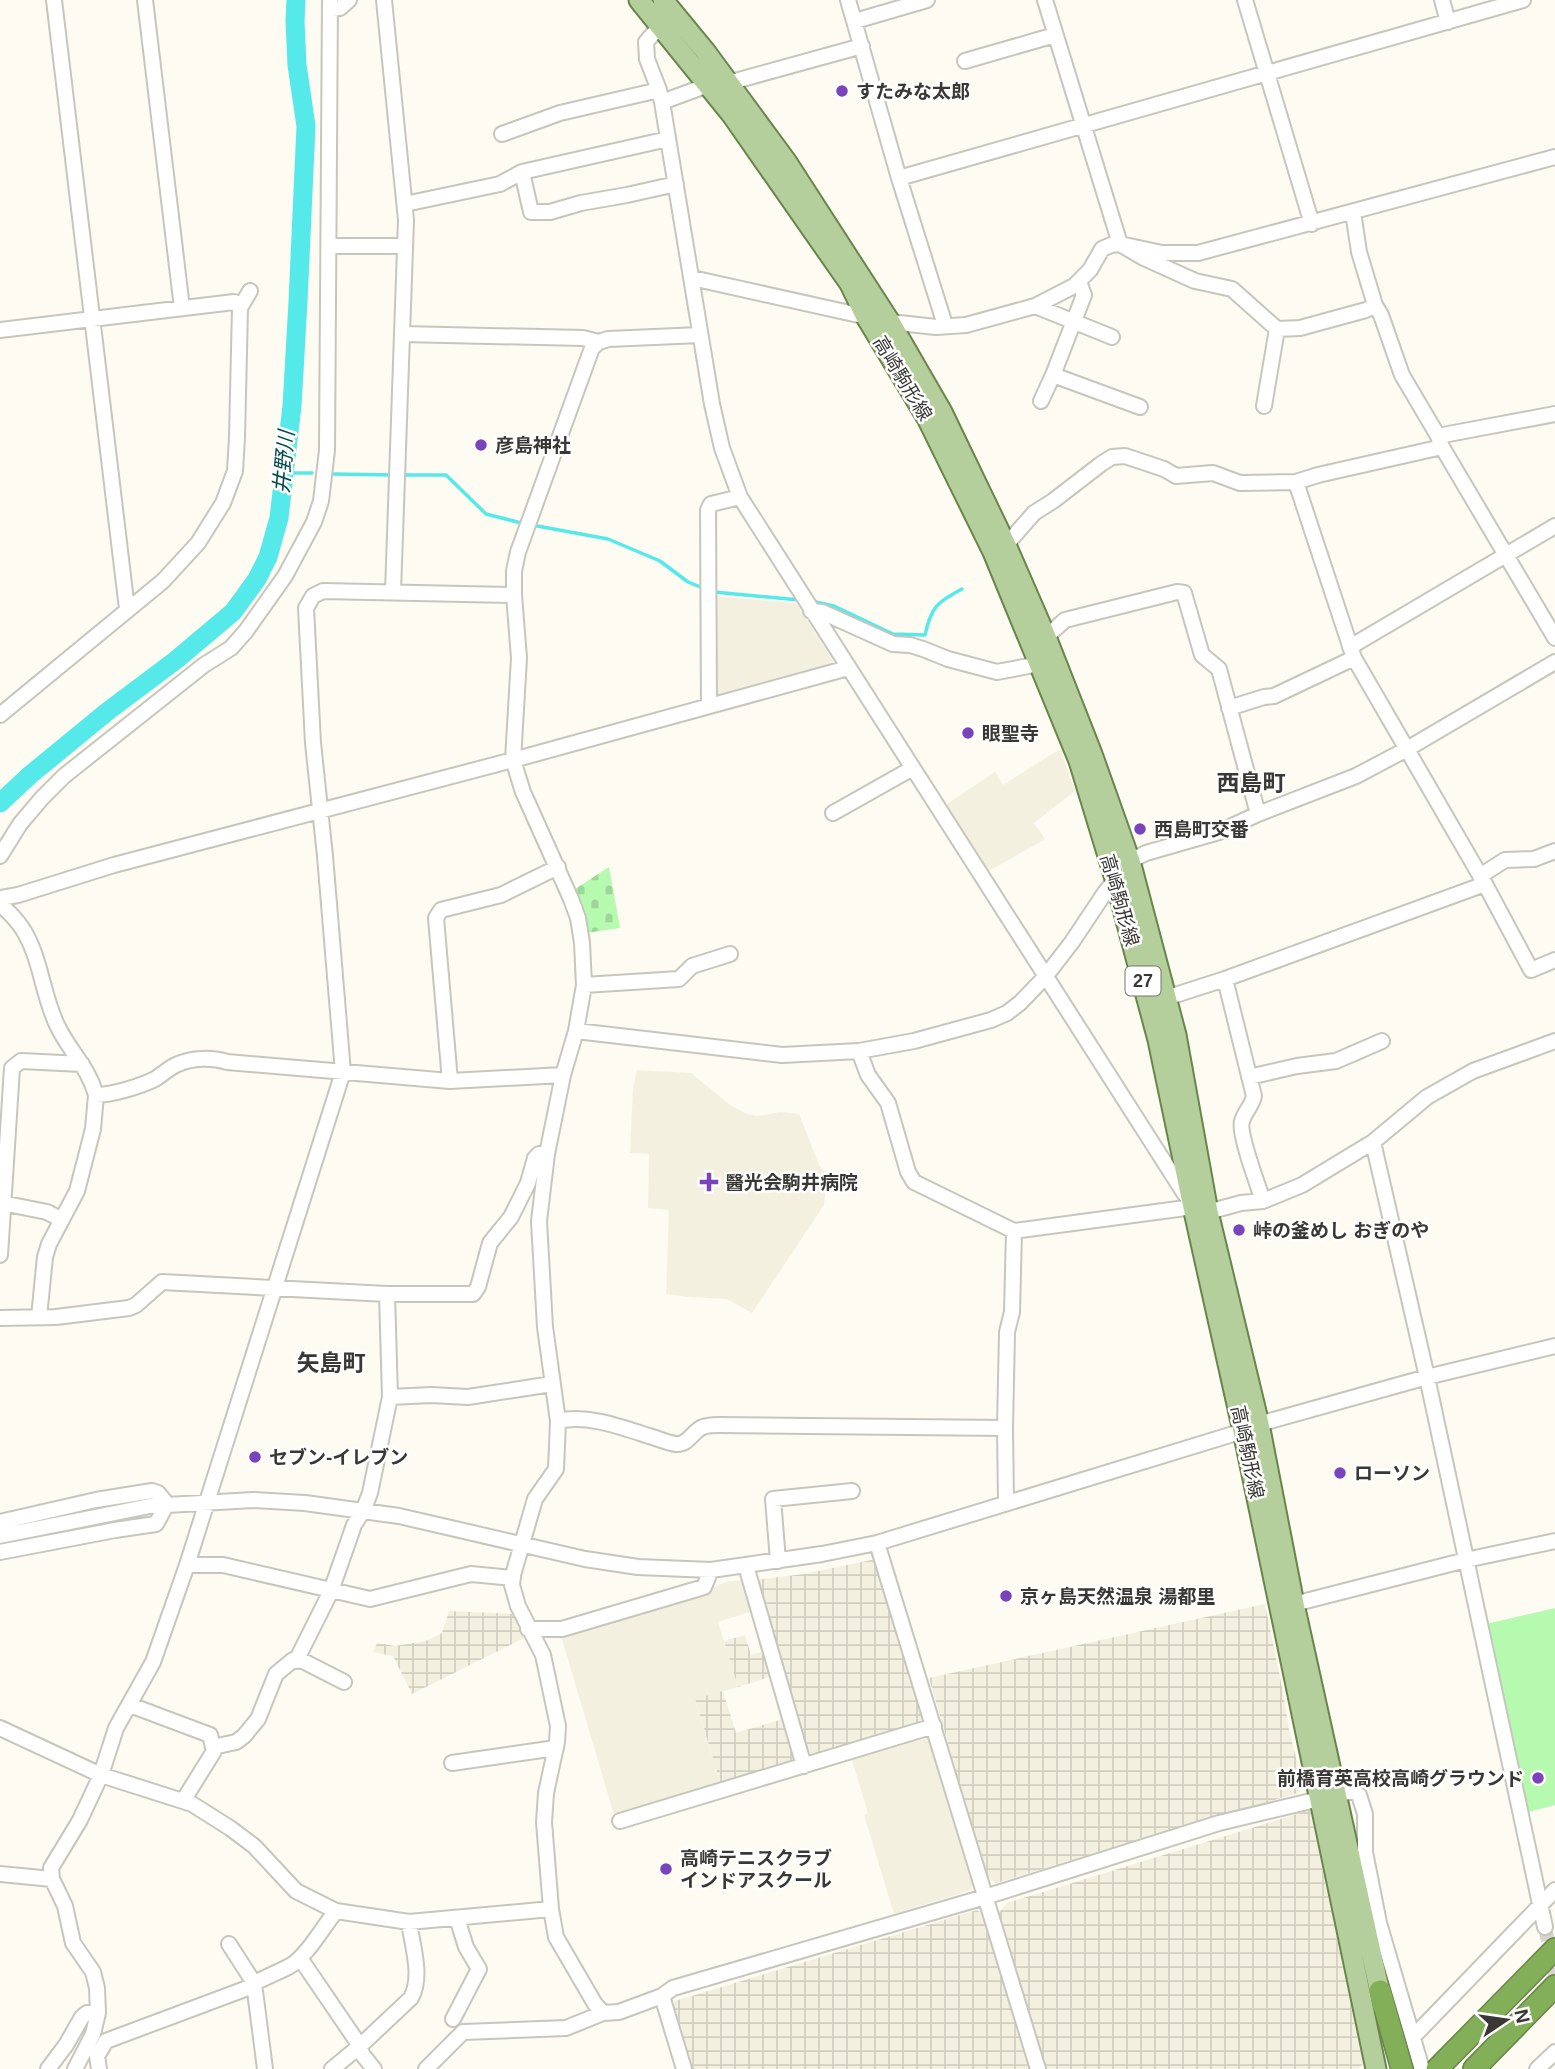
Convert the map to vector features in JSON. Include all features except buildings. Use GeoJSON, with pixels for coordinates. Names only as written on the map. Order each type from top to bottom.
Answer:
{"type":"FeatureCollection","features":[{"type":"Feature","properties":{"kind":"highway"},"geometry":{"type":"LineString","coordinates":[[1438,2069],[1555,1949]]}},
{"type":"Feature","properties":{"kind":"highway"},"geometry":{"type":"LineString","coordinates":[[1474,2069],[1555,1986]]}},
{"type":"Feature","properties":{"kind":"highway"},"geometry":{"type":"LineString","coordinates":[[1380,1991],[1402,2069]]}},
{"type":"Feature","properties":{"kind":"main road","name":"高崎駒形線"},"geometry":{"type":"LineString","coordinates":[[639,0],[786,162],[890,322],[942,412],[1006,545],[1092,754],[1130,861],[1176,1035],[1201,1209]]}},
{"type":"Feature","properties":{"kind":"main road","name":"高崎駒形線"},"geometry":{"type":"LineString","coordinates":[[663,0],[774,174],[850,284],[865,315],[927,418],[993,552],[1079,761],[1115,879],[1158,1040],[1201,1209],[1294,1604],[1376,2069]]}},
{"type":"Feature","properties":{"kind":"main road","name":"高崎駒形線"},"geometry":{"type":"LineString","coordinates":[[1251,1428],[1328,1797],[1380,1991],[1396,2069]]}},
{"type":"Feature","properties":{"kind":"street"},"geometry":{"type":"LineString","coordinates":[[54,0],[127,609]]}},
{"type":"Feature","properties":{"kind":"street"},"geometry":{"type":"LineString","coordinates":[[145,0],[182,308]]}},
{"type":"Feature","properties":{"kind":"street"},"geometry":{"type":"LineString","coordinates":[[0,856],[20,824],[64,776],[204,665],[231,648],[285,576],[314,522],[321,501],[327,450],[330,5],[340,8],[349,0]]}},
{"type":"Feature","properties":{"kind":"street"},"geometry":{"type":"LineString","coordinates":[[384,0],[405,204],[393,592]]}},
{"type":"Feature","properties":{"kind":"street"},"geometry":{"type":"LineString","coordinates":[[848,0],[899,178],[946,325]]}},
{"type":"Feature","properties":{"kind":"street"},"geometry":{"type":"LineString","coordinates":[[855,21],[928,0]]}},
{"type":"Feature","properties":{"kind":"street"},"geometry":{"type":"LineString","coordinates":[[1045,0],[1119,244],[1195,281],[1232,289],[1277,329],[1300,328],[1366,310],[1375,305]]}},
{"type":"Feature","properties":{"kind":"street"},"geometry":{"type":"LineString","coordinates":[[1245,0],[1312,224]]}},
{"type":"Feature","properties":{"kind":"street"},"geometry":{"type":"LineString","coordinates":[[1442,0],[1448,22]]}},
{"type":"Feature","properties":{"kind":"street"},"geometry":{"type":"LineString","coordinates":[[899,178],[1523,0]]}},
{"type":"Feature","properties":{"kind":"street"},"geometry":{"type":"LineString","coordinates":[[660,26],[646,43],[646,60],[661,96],[712,404],[722,448],[740,497],[1045,977],[1201,1209]]}},
{"type":"Feature","properties":{"kind":"street"},"geometry":{"type":"LineString","coordinates":[[965,61],[1055,35]]}},
{"type":"Feature","properties":{"kind":"street"},"geometry":{"type":"LineString","coordinates":[[502,134],[560,113],[718,84],[862,46]]}},
{"type":"Feature","properties":{"kind":"street"},"geometry":{"type":"LineString","coordinates":[[405,204],[500,184],[522,172],[668,139]]}},
{"type":"Feature","properties":{"kind":"street"},"geometry":{"type":"LineString","coordinates":[[692,278],[890,322],[936,327],[967,325],[1035,306],[1079,282],[1090,270],[1102,249],[1119,244],[1162,253],[1198,253],[1555,157]]}},
{"type":"Feature","properties":{"kind":"street"},"geometry":{"type":"LineString","coordinates":[[522,172],[531,212],[550,212],[580,203],[676,184]]}},
{"type":"Feature","properties":{"kind":"street"},"geometry":{"type":"LineString","coordinates":[[1353,212],[1359,252],[1375,305],[1402,376],[1555,638]]}},
{"type":"Feature","properties":{"kind":"street"},"geometry":{"type":"LineString","coordinates":[[329,246],[405,246]]}},
{"type":"Feature","properties":{"kind":"street"},"geometry":{"type":"LineString","coordinates":[[1041,401],[1084,295],[1079,282]]}},
{"type":"Feature","properties":{"kind":"street"},"geometry":{"type":"LineString","coordinates":[[0,715],[163,581],[198,543],[223,503],[234,471],[237,437],[240,308],[250,291]]}},
{"type":"Feature","properties":{"kind":"street"},"geometry":{"type":"LineString","coordinates":[[0,330],[234,302],[240,308]]}},
{"type":"Feature","properties":{"kind":"street"},"geometry":{"type":"LineString","coordinates":[[1035,306],[1112,337]]}},
{"type":"Feature","properties":{"kind":"street"},"geometry":{"type":"LineString","coordinates":[[1264,406],[1277,329]]}},
{"type":"Feature","properties":{"kind":"street"},"geometry":{"type":"LineString","coordinates":[[402,334],[583,338],[599,342]]}},
{"type":"Feature","properties":{"kind":"street"},"geometry":{"type":"LineString","coordinates":[[603,2013],[556,1937],[544,1822],[546,1793],[558,1726],[542,1655],[518,1606],[512,1585],[535,1499],[556,1469],[558,1421],[545,1327],[539,1221],[563,1075],[576,1031],[584,985],[578,918],[523,792],[513,760],[519,658],[514,571],[518,552],[592,348],[608,339],[700,335]]}},
{"type":"Feature","properties":{"kind":"street"},"geometry":{"type":"LineString","coordinates":[[1053,375],[1140,407]]}},
{"type":"Feature","properties":{"kind":"street"},"geometry":{"type":"LineString","coordinates":[[1006,545],[1034,513],[1112,457],[1125,456],[1164,469],[1176,476],[1213,473],[1240,483],[1296,482],[1440,442],[1555,414]]}},
{"type":"Feature","properties":{"kind":"street"},"geometry":{"type":"LineString","coordinates":[[1296,482],[1352,652],[1483,880],[1531,970],[1555,960]]}},
{"type":"Feature","properties":{"kind":"street"},"geometry":{"type":"LineString","coordinates":[[709,706],[708,510],[711,503],[740,497]]}},
{"type":"Feature","properties":{"kind":"street"},"geometry":{"type":"LineString","coordinates":[[1229,708],[1264,696],[1274,696],[1352,652],[1555,526]]}},
{"type":"Feature","properties":{"kind":"street"},"geometry":{"type":"LineString","coordinates":[[75,2069],[93,2034],[98,2013],[97,1988],[93,1972],[74,1943],[65,1906],[52,1879],[51,1868],[80,1820],[101,1775],[116,1728],[153,1662],[187,1565],[343,1072],[313,743],[306,608],[313,596],[323,591],[514,595]]}},
{"type":"Feature","properties":{"kind":"street"},"geometry":{"type":"LineString","coordinates":[[1046,637],[1065,620],[1177,592],[1184,593],[1202,655],[1219,669],[1258,814]]}},
{"type":"Feature","properties":{"kind":"street"},"geometry":{"type":"LineString","coordinates":[[811,611],[822,612],[893,644],[923,649],[948,659],[997,672],[1040,663]]}},
{"type":"Feature","properties":{"kind":"street"},"geometry":{"type":"LineString","coordinates":[[576,1031],[782,1055],[859,1051],[914,1041],[991,1020],[1020,1003],[1045,977],[1072,942],[1105,891],[1130,861],[1146,853],[1219,832],[1356,776],[1555,662]]}},
{"type":"Feature","properties":{"kind":"street"},"geometry":{"type":"LineString","coordinates":[[0,898],[18,895],[114,864],[513,760],[848,668]]}},
{"type":"Feature","properties":{"kind":"street"},"geometry":{"type":"LineString","coordinates":[[833,813],[913,768]]}},
{"type":"Feature","properties":{"kind":"street"},"geometry":{"type":"LineString","coordinates":[[1166,998],[1225,979],[1483,880],[1505,860],[1534,859],[1555,851]]}},
{"type":"Feature","properties":{"kind":"street"},"geometry":{"type":"LineString","coordinates":[[450,1082],[436,918],[438,913],[501,895],[558,867]]}},
{"type":"Feature","properties":{"kind":"street"},"geometry":{"type":"LineString","coordinates":[[0,904],[23,929],[35,955],[49,1008],[58,1027],[90,1074],[96,1095],[93,1129],[77,1191],[45,1257],[39,1317]]}},
{"type":"Feature","properties":{"kind":"street"},"geometry":{"type":"LineString","coordinates":[[584,985],[679,979],[692,966],[730,954]]}},
{"type":"Feature","properties":{"kind":"street"},"geometry":{"type":"LineString","coordinates":[[1225,979],[1254,1096],[1241,1121],[1241,1133],[1263,1201]]}},
{"type":"Feature","properties":{"kind":"street"},"geometry":{"type":"LineString","coordinates":[[1249,1077],[1284,1068],[1336,1061],[1382,1041]]}},
{"type":"Feature","properties":{"kind":"street"},"geometry":{"type":"LineString","coordinates":[[859,1051],[868,1075],[888,1103],[908,1172],[914,1182],[1014,1231],[1263,1201],[1302,1185],[1373,1142],[1427,1097],[1473,1071],[1555,1041]]}},
{"type":"Feature","properties":{"kind":"street"},"geometry":{"type":"LineString","coordinates":[[96,1095],[152,1080],[178,1064],[206,1058],[450,1082],[563,1075]]}},
{"type":"Feature","properties":{"kind":"street"},"geometry":{"type":"LineString","coordinates":[[0,1255],[12,1068],[21,1061],[82,1064]]}},
{"type":"Feature","properties":{"kind":"street"},"geometry":{"type":"LineString","coordinates":[[1373,1142],[1427,1377],[1545,1927]]}},
{"type":"Feature","properties":{"kind":"street"},"geometry":{"type":"LineString","coordinates":[[0,1318],[56,1317],[129,1308],[162,1282],[387,1294],[473,1294],[490,1243],[511,1217],[528,1184],[535,1158],[539,1154],[548,1154]]}},
{"type":"Feature","properties":{"kind":"street"},"geometry":{"type":"LineString","coordinates":[[2,1203],[47,1212],[62,1220]]}},
{"type":"Feature","properties":{"kind":"street"},"geometry":{"type":"LineString","coordinates":[[1006,1502],[1007,1332],[1012,1312],[1014,1231]]}},
{"type":"Feature","properties":{"kind":"street"},"geometry":{"type":"LineString","coordinates":[[296,1661],[331,1591],[354,1525],[370,1493],[390,1397],[387,1294]]}},
{"type":"Feature","properties":{"kind":"street"},"geometry":{"type":"LineString","coordinates":[[0,1536],[77,1519],[167,1504],[253,1500],[305,1503],[400,1516],[585,1559],[638,1567],[711,1570],[746,1566],[877,1543],[1251,1428],[1427,1377],[1555,1346]]}},
{"type":"Feature","properties":{"kind":"street"},"geometry":{"type":"LineString","coordinates":[[390,1397],[478,1396],[552,1384]]}},
{"type":"Feature","properties":{"kind":"street"},"geometry":{"type":"LineString","coordinates":[[558,1421],[572,1418],[589,1420],[676,1444],[686,1442],[704,1427],[719,1425],[1005,1428]]}},
{"type":"Feature","properties":{"kind":"street"},"geometry":{"type":"LineString","coordinates":[[0,1522],[96,1500],[152,1491],[158,1493],[167,1504]]}},
{"type":"Feature","properties":{"kind":"street"},"geometry":{"type":"LineString","coordinates":[[778,1561],[773,1500],[852,1491]]}},
{"type":"Feature","properties":{"kind":"street"},"geometry":{"type":"LineString","coordinates":[[0,1552],[156,1524],[167,1504]]}},
{"type":"Feature","properties":{"kind":"street"},"geometry":{"type":"LineString","coordinates":[[1294,1604],[1466,1560],[1555,1541]]}},
{"type":"Feature","properties":{"kind":"street"},"geometry":{"type":"LineString","coordinates":[[877,1543],[1038,2069]]}},
{"type":"Feature","properties":{"kind":"street"},"geometry":{"type":"LineString","coordinates":[[187,1565],[223,1565],[370,1599],[471,1574],[513,1578]]}},
{"type":"Feature","properties":{"kind":"street"},"geometry":{"type":"LineString","coordinates":[[746,1566],[804,1766]]}},
{"type":"Feature","properties":{"kind":"street"},"geometry":{"type":"LineString","coordinates":[[528,1629],[562,1629],[704,1587],[711,1570]]}},
{"type":"Feature","properties":{"kind":"street"},"geometry":{"type":"LineString","coordinates":[[213,1747],[236,1742],[244,1737],[258,1719],[276,1674],[293,1661],[303,1661],[344,1682]]}},
{"type":"Feature","properties":{"kind":"street"},"geometry":{"type":"LineString","coordinates":[[130,1705],[210,1735],[214,1751],[183,1801]]}},
{"type":"Feature","properties":{"kind":"street"},"geometry":{"type":"LineString","coordinates":[[620,1821],[934,1726]]}},
{"type":"Feature","properties":{"kind":"street"},"geometry":{"type":"LineString","coordinates":[[0,1728],[101,1775],[183,1801],[246,1840],[296,1891],[336,1911],[409,1922],[551,1909]]}},
{"type":"Feature","properties":{"kind":"street"},"geometry":{"type":"LineString","coordinates":[[452,1763],[556,1748]]}},
{"type":"Feature","properties":{"kind":"street"},"geometry":{"type":"LineString","coordinates":[[426,2069],[463,2032],[566,2028],[603,2013],[619,2012],[662,1996],[674,1988],[985,1897],[1219,1823],[1353,1791],[1359,1795],[1365,1814],[1365,1852],[1379,1923],[1422,2069]]}},
{"type":"Feature","properties":{"kind":"street"},"geometry":{"type":"LineString","coordinates":[[0,1874],[52,1879]]}},
{"type":"Feature","properties":{"kind":"street"},"geometry":{"type":"LineString","coordinates":[[1413,2037],[1555,1890]]}},
{"type":"Feature","properties":{"kind":"street"},"geometry":{"type":"LineString","coordinates":[[99,2069],[97,2056],[106,2041],[245,1989],[291,1965],[300,1958],[336,1911]]}},
{"type":"Feature","properties":{"kind":"street"},"geometry":{"type":"LineString","coordinates":[[453,2020],[479,1969],[466,1947],[457,1918]]}},
{"type":"Feature","properties":{"kind":"street"},"geometry":{"type":"LineString","coordinates":[[332,2069],[411,1998],[416,1989],[409,1922]]}},
{"type":"Feature","properties":{"kind":"street"},"geometry":{"type":"LineString","coordinates":[[229,1944],[254,1983],[265,2069]]}},
{"type":"Feature","properties":{"kind":"street"},"geometry":{"type":"LineString","coordinates":[[300,1958],[374,2069]]}},
{"type":"Feature","properties":{"kind":"street"},"geometry":{"type":"LineString","coordinates":[[662,1996],[684,2069]]}},
{"type":"Feature","properties":{"kind":"street"},"geometry":{"type":"LineString","coordinates":[[48,2069],[82,2017],[88,2013],[98,2013]]}},
{"type":"Feature","properties":{"kind":"street"},"geometry":{"type":"LineString","coordinates":[[1536,2069],[1555,2052]]}},
{"type":"Feature","properties":{"kind":"shaded area"},"geometry":{"type":"Polygon","coordinates":[[[713,596],[796,603],[833,661],[832,667],[715,700],[713,596]]]}},
{"type":"Feature","properties":{"kind":"shaded area"},"geometry":{"type":"Polygon","coordinates":[[[1060,749],[1075,791],[1034,823],[1045,839],[986,873],[944,806],[995,772],[1003,785],[1060,749]]]}},
{"type":"Feature","properties":{"kind":"shaded area"},"geometry":{"type":"Polygon","coordinates":[[[637,1070],[691,1073],[730,1105],[747,1114],[799,1114],[819,1165],[827,1174],[824,1205],[752,1313],[727,1299],[666,1294],[669,1210],[648,1208],[649,1154],[630,1153],[633,1089],[637,1070]]]}},
{"type":"Feature","properties":{"kind":"shaded area"},"geometry":{"type":"Polygon","coordinates":[[[876,1559],[926,1723],[806,1760],[753,1580],[804,1574],[876,1559]]]}},
{"type":"Feature","properties":{"kind":"shaded area"},"geometry":{"type":"Polygon","coordinates":[[[729,1581],[744,1581],[753,1611],[718,1622],[738,1687],[695,1700],[721,1785],[615,1818],[561,1636],[708,1594],[711,1588],[729,1581]]]}},
{"type":"Feature","properties":{"kind":"shaded area"},"geometry":{"type":"Polygon","coordinates":[[[1265,1604],[1289,1730],[1303,1787],[1298,1793],[996,1883],[987,1877],[929,1678],[1265,1604]]]}},
{"type":"Feature","properties":{"kind":"shaded area"},"geometry":{"type":"Polygon","coordinates":[[[449,1611],[513,1614],[524,1638],[412,1694],[393,1656],[373,1652],[377,1643],[395,1646],[426,1641],[442,1633],[449,1611]]]}},
{"type":"Feature","properties":{"kind":"shaded area"},"geometry":{"type":"Polygon","coordinates":[[[745,1635],[751,1655],[766,1650],[773,1676],[738,1687],[724,1641],[745,1635]]]}},
{"type":"Feature","properties":{"kind":"shaded area"},"geometry":{"type":"Polygon","coordinates":[[[723,1691],[736,1733],[786,1718],[799,1761],[721,1785],[695,1699],[723,1691]]]}},
{"type":"Feature","properties":{"kind":"shaded area"},"geometry":{"type":"Polygon","coordinates":[[[930,1737],[973,1882],[971,1890],[894,1914],[864,1815],[868,1813],[852,1760],[930,1737]]]}},
{"type":"Feature","properties":{"kind":"shaded area"},"geometry":{"type":"Polygon","coordinates":[[[1310,1810],[1363,2064],[1358,2069],[1046,2069],[998,1914],[1007,1903],[1310,1810]]]}},
{"type":"Feature","properties":{"kind":"shaded area"},"geometry":{"type":"Polygon","coordinates":[[[977,1910],[983,1914],[1030,2069],[691,2069],[673,2007],[675,2001],[977,1910]]]}},
{"type":"Feature","properties":{"kind":"green space"},"geometry":{"type":"Polygon","coordinates":[[[609,867],[620,928],[586,933],[575,889],[609,867]]]}},
{"type":"Feature","properties":{"kind":"green space","name":"前橋育英高校高崎グラウンド"},"geometry":{"type":"Polygon","coordinates":[[[1555,1608],[1555,1805],[1528,1812],[1486,1624],[1555,1608]]]}},
{"type":"Feature","properties":{"kind":"waterway","name":"井野川"},"geometry":{"type":"LineString","coordinates":[[0,803],[108,711],[176,660],[233,612],[257,579],[268,557],[279,518],[292,406],[298,302],[306,126],[297,65],[296,0]]}},
{"type":"Feature","properties":{"kind":"waterway"},"geometry":{"type":"LineString","coordinates":[[284,473],[312,473]]}},
{"type":"Feature","properties":{"kind":"waterway"},"geometry":{"type":"LineString","coordinates":[[333,474],[395,475]]}},
{"type":"Feature","properties":{"kind":"waterway"},"geometry":{"type":"LineString","coordinates":[[402,475],[446,475],[486,514],[525,524]]}},
{"type":"Feature","properties":{"kind":"waterway"},"geometry":{"type":"LineString","coordinates":[[532,525],[608,539],[660,561],[688,582],[703,588]]}},
{"type":"Feature","properties":{"kind":"waterway"},"geometry":{"type":"LineString","coordinates":[[811,601],[834,606],[893,634],[925,635],[936,606],[962,589]]}},
{"type":"Feature","properties":{"kind":"waterway"},"geometry":{"type":"LineString","coordinates":[[714,592],[800,600]]}},
{"type":"Feature","properties":{"kind":"tunnel"},"geometry":{"type":"LineString","coordinates":[[1545,1927],[1555,1976]]}},
{"type":"Feature","properties":{"kind":"place","name":"すたみな太郎"},"geometry":{"type":"Point","coordinates":[842,91]}},
{"type":"Feature","properties":{"kind":"place","name":"彦島神社"},"geometry":{"type":"Point","coordinates":[481,445]}},
{"type":"Feature","properties":{"kind":"place","name":"眼聖寺"},"geometry":{"type":"Point","coordinates":[968,733]}},
{"type":"Feature","properties":{"kind":"place","name":"西島町交番"},"geometry":{"type":"Point","coordinates":[1140,829]}},
{"type":"Feature","properties":{"kind":"place","name":"醫光会駒井病院"},"geometry":{"type":"Point","coordinates":[709,1182]}},
{"type":"Feature","properties":{"kind":"place","name":"峠の釜めし おぎのや"},"geometry":{"type":"Point","coordinates":[1239,1230]}},
{"type":"Feature","properties":{"kind":"place","name":"セブン-イレブン"},"geometry":{"type":"Point","coordinates":[255,1457]}},
{"type":"Feature","properties":{"kind":"place","name":"ローソン"},"geometry":{"type":"Point","coordinates":[1340,1473]}},
{"type":"Feature","properties":{"kind":"place","name":"京ヶ島天然温泉 湯都里"},"geometry":{"type":"Point","coordinates":[1006,1596]}},
{"type":"Feature","properties":{"kind":"place","name":"前橋育英高校高崎グラウンド"},"geometry":{"type":"Point","coordinates":[1538,1778]}},
{"type":"Feature","properties":{"kind":"place","name":"高崎テニスクラブ インドアスクール"},"geometry":{"type":"Point","coordinates":[666,1869]}},
{"type":"Feature","properties":{"kind":"district","name":"西島町"},"geometry":{"type":"Point","coordinates":[1251,783]}},
{"type":"Feature","properties":{"kind":"district","name":"矢島町"},"geometry":{"type":"Point","coordinates":[331,1363]}}]}
